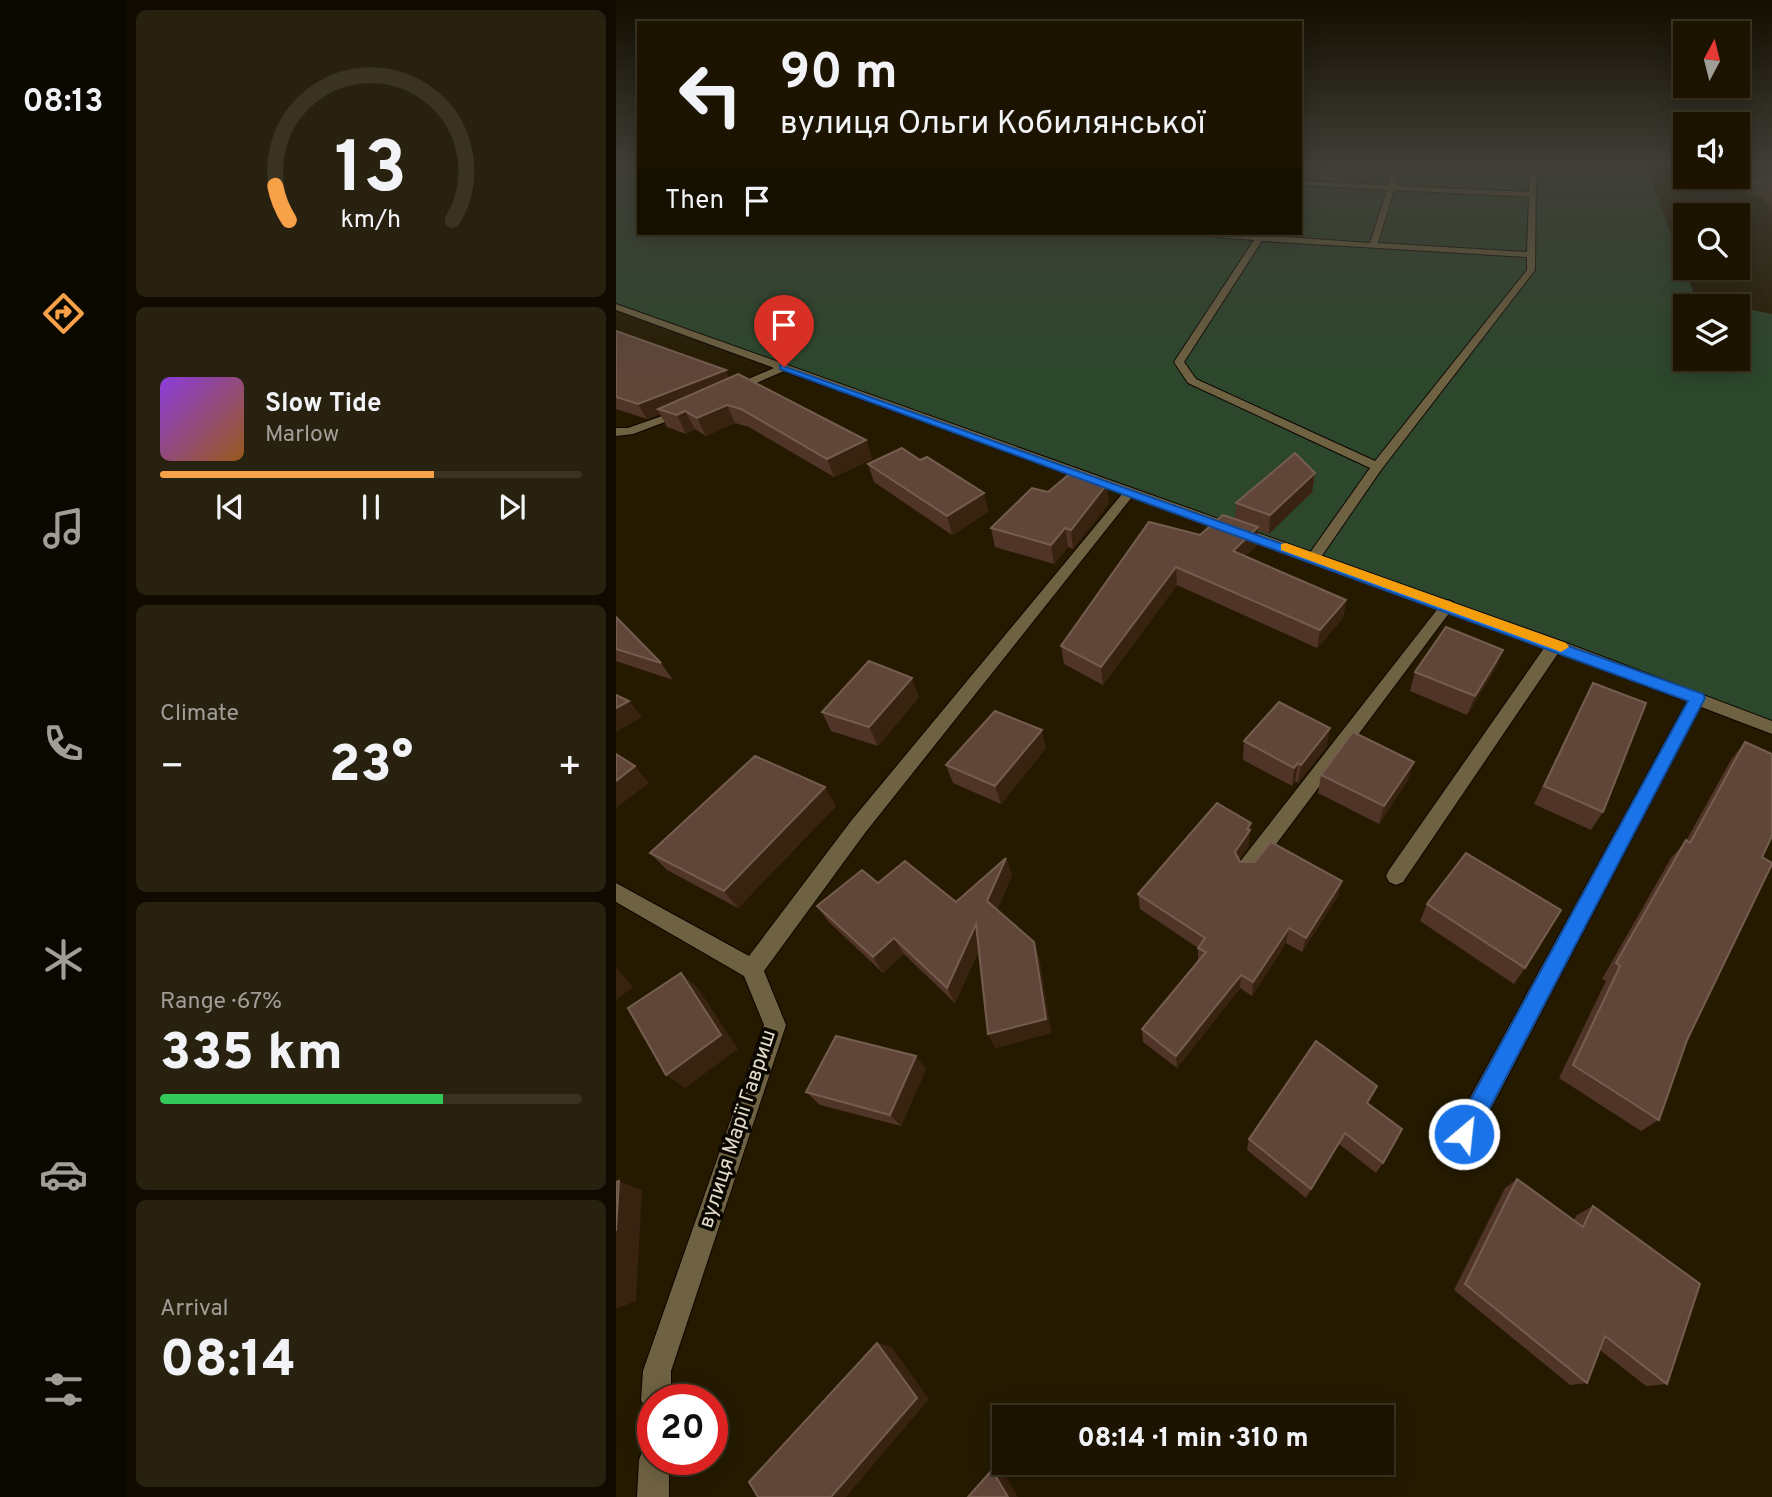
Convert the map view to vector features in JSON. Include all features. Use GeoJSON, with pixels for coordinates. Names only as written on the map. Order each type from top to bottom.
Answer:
{"type":"FeatureCollection","features":[{"type":"Feature","properties":{"kind":"street"},"geometry":{"type":"LineString","coordinates":[[1240,236],[1529,255]]}},
{"type":"Feature","properties":{"kind":"street"},"geometry":{"type":"LineString","coordinates":[[1374,244],[1377,236]]}},
{"type":"Feature","properties":{"kind":"street"},"geometry":{"type":"LineString","coordinates":[[1314,557],[1377,467],[1531,270],[1531,236]]}},
{"type":"Feature","properties":{"kind":"street"},"geometry":{"type":"LineString","coordinates":[[1260,237],[1179,362],[1192,381],[1377,467]]}},
{"type":"Feature","properties":{"kind":"street"},"geometry":{"type":"LineString","coordinates":[[616,306],[1448,605],[1772,728]]}},
{"type":"Feature","properties":{"kind":"street"},"geometry":{"type":"LineString","coordinates":[[722,395],[784,367]]}},
{"type":"Feature","properties":{"kind":"street"},"geometry":{"type":"LineString","coordinates":[[616,432],[629,432],[659,423],[696,406]]}},
{"type":"Feature","properties":{"kind":"street"},"geometry":{"type":"LineString","coordinates":[[616,892],[752,969],[858,827],[1130,492]]}},
{"type":"Feature","properties":{"kind":"street"},"geometry":{"type":"LineString","coordinates":[[1246,869],[1448,605]]}},
{"type":"Feature","properties":{"kind":"street"},"geometry":{"type":"LineString","coordinates":[[1396,876],[1555,645]]}},
{"type":"Feature","properties":{"kind":"street"},"geometry":{"type":"LineString","coordinates":[[1464,1134],[1697,698]]}},
{"type":"Feature","properties":{"kind":"street","name":"вулиця Марії Гавриш"},"geometry":{"type":"LineString","coordinates":[[657,1384],[657,1371],[775,1025],[752,969]]}},
{"type":"Feature","properties":{"kind":"street"},"geometry":{"type":"LineString","coordinates":[[653,1497],[654,1475]]}},
{"type":"Feature","properties":{"kind":"green space"},"geometry":{"type":"Polygon","coordinates":[[[616,236],[1672,236],[1673,280],[1689,280],[1694,294],[1673,294],[1673,371],[1750,371],[1750,309],[1772,314],[1772,728],[616,307],[616,236]]]}},
{"type":"Feature","properties":{"kind":"building"},"geometry":{"type":"Polygon","coordinates":[[[616,331],[726,370],[638,404],[616,397],[616,331]]]}},
{"type":"Feature","properties":{"kind":"building"},"geometry":{"type":"Polygon","coordinates":[[[738,374],[866,440],[827,459],[741,409],[727,405],[697,418],[685,411],[677,415],[658,409],[738,374]]]}},
{"type":"Feature","properties":{"kind":"building"},"geometry":{"type":"Polygon","coordinates":[[[902,448],[920,460],[927,457],[984,493],[947,516],[868,464],[902,448]]]}},
{"type":"Feature","properties":{"kind":"building"},"geometry":{"type":"Polygon","coordinates":[[[1295,453],[1315,473],[1270,515],[1236,503],[1295,453]]]}},
{"type":"Feature","properties":{"kind":"building"},"geometry":{"type":"Polygon","coordinates":[[[1073,471],[1107,484],[1071,530],[1065,528],[1051,545],[991,528],[1032,488],[1048,492],[1073,471]]]}},
{"type":"Feature","properties":{"kind":"building"},"geometry":{"type":"Polygon","coordinates":[[[1223,515],[1258,527],[1233,551],[1346,600],[1320,630],[1176,567],[1101,667],[1061,646],[1149,522],[1200,535],[1223,515]]]}},
{"type":"Feature","properties":{"kind":"building"},"geometry":{"type":"Polygon","coordinates":[[[616,617],[661,663],[616,649],[616,617]]]}},
{"type":"Feature","properties":{"kind":"building"},"geometry":{"type":"Polygon","coordinates":[[[1446,627],[1503,650],[1475,696],[1415,672],[1446,627]]]}},
{"type":"Feature","properties":{"kind":"building"},"geometry":{"type":"Polygon","coordinates":[[[869,661],[912,678],[869,727],[822,712],[869,661]]]}},
{"type":"Feature","properties":{"kind":"building"},"geometry":{"type":"Polygon","coordinates":[[[1593,683],[1646,703],[1603,812],[1544,786],[1593,683]]]}},
{"type":"Feature","properties":{"kind":"building"},"geometry":{"type":"Polygon","coordinates":[[[616,695],[629,701],[616,708],[616,695]]]}},
{"type":"Feature","properties":{"kind":"building"},"geometry":{"type":"Polygon","coordinates":[[[1279,702],[1330,728],[1301,765],[1298,763],[1294,768],[1244,741],[1279,702]]]}},
{"type":"Feature","properties":{"kind":"building"},"geometry":{"type":"Polygon","coordinates":[[[995,711],[1042,730],[995,786],[946,765],[995,711]]]}},
{"type":"Feature","properties":{"kind":"building"},"geometry":{"type":"Polygon","coordinates":[[[1353,732],[1414,762],[1384,806],[1321,775],[1353,732]]]}},
{"type":"Feature","properties":{"kind":"building"},"geometry":{"type":"Polygon","coordinates":[[[1745,742],[1772,754],[1772,836],[1762,857],[1772,864],[1687,1040],[1659,1120],[1573,1065],[1620,966],[1616,963],[1686,840],[1690,843],[1745,742]]]}},
{"type":"Feature","properties":{"kind":"building"},"geometry":{"type":"Polygon","coordinates":[[[616,754],[635,766],[616,781],[616,754]]]}},
{"type":"Feature","properties":{"kind":"building"},"geometry":{"type":"Polygon","coordinates":[[[755,756],[825,787],[724,891],[650,853],[755,756]]]}},
{"type":"Feature","properties":{"kind":"building"},"geometry":{"type":"Polygon","coordinates":[[[1217,803],[1251,823],[1247,829],[1250,830],[1235,852],[1240,862],[1255,862],[1271,842],[1342,881],[1306,938],[1289,928],[1253,982],[1241,975],[1176,1056],[1142,1029],[1206,952],[1198,948],[1205,938],[1138,894],[1217,803]]]}},
{"type":"Feature","properties":{"kind":"building"},"geometry":{"type":"Polygon","coordinates":[[[1466,853],[1561,910],[1525,968],[1427,904],[1466,853]]]}},
{"type":"Feature","properties":{"kind":"building"},"geometry":{"type":"Polygon","coordinates":[[[1006,858],[987,901],[1034,942],[1046,1019],[988,1034],[976,924],[947,988],[894,938],[873,957],[817,906],[862,870],[878,883],[905,861],[956,902],[1006,858]]]}},
{"type":"Feature","properties":{"kind":"building"},"geometry":{"type":"Polygon","coordinates":[[[681,973],[721,1035],[666,1075],[628,1008],[681,973]]]}},
{"type":"Feature","properties":{"kind":"building"},"geometry":{"type":"Polygon","coordinates":[[[836,1036],[916,1056],[890,1115],[806,1092],[836,1036]]]}},
{"type":"Feature","properties":{"kind":"building"},"geometry":{"type":"Polygon","coordinates":[[[1316,1041],[1377,1086],[1367,1103],[1402,1129],[1383,1163],[1345,1133],[1311,1189],[1249,1139],[1316,1041]]]}},
{"type":"Feature","properties":{"kind":"building"},"geometry":{"type":"Polygon","coordinates":[[[1517,1179],[1583,1227],[1593,1206],[1700,1284],[1667,1384],[1605,1336],[1587,1383],[1465,1284],[1517,1179]]]}},
{"type":"Feature","properties":{"kind":"building"},"geometry":{"type":"Polygon","coordinates":[[[619,1181],[616,1231],[616,1182],[619,1181]]]}},
{"type":"Feature","properties":{"kind":"building"},"geometry":{"type":"Polygon","coordinates":[[[877,1343],[917,1398],[831,1497],[758,1497],[749,1482],[877,1343]]]}},
{"type":"Feature","properties":{"kind":"building"},"geometry":{"type":"Polygon","coordinates":[[[992,1470],[992,1475],[995,1475],[1008,1497],[968,1497],[992,1470]]]}},
{"type":"Feature","properties":{"kind":"slow traffic"},"geometry":{"type":"LineString","coordinates":[[1286,547],[1561,647]]}},
{"type":"Feature","properties":{"kind":"route"},"geometry":{"type":"LineString","coordinates":[[784,367],[1448,605],[1697,698],[1464,1134]]}}]}
